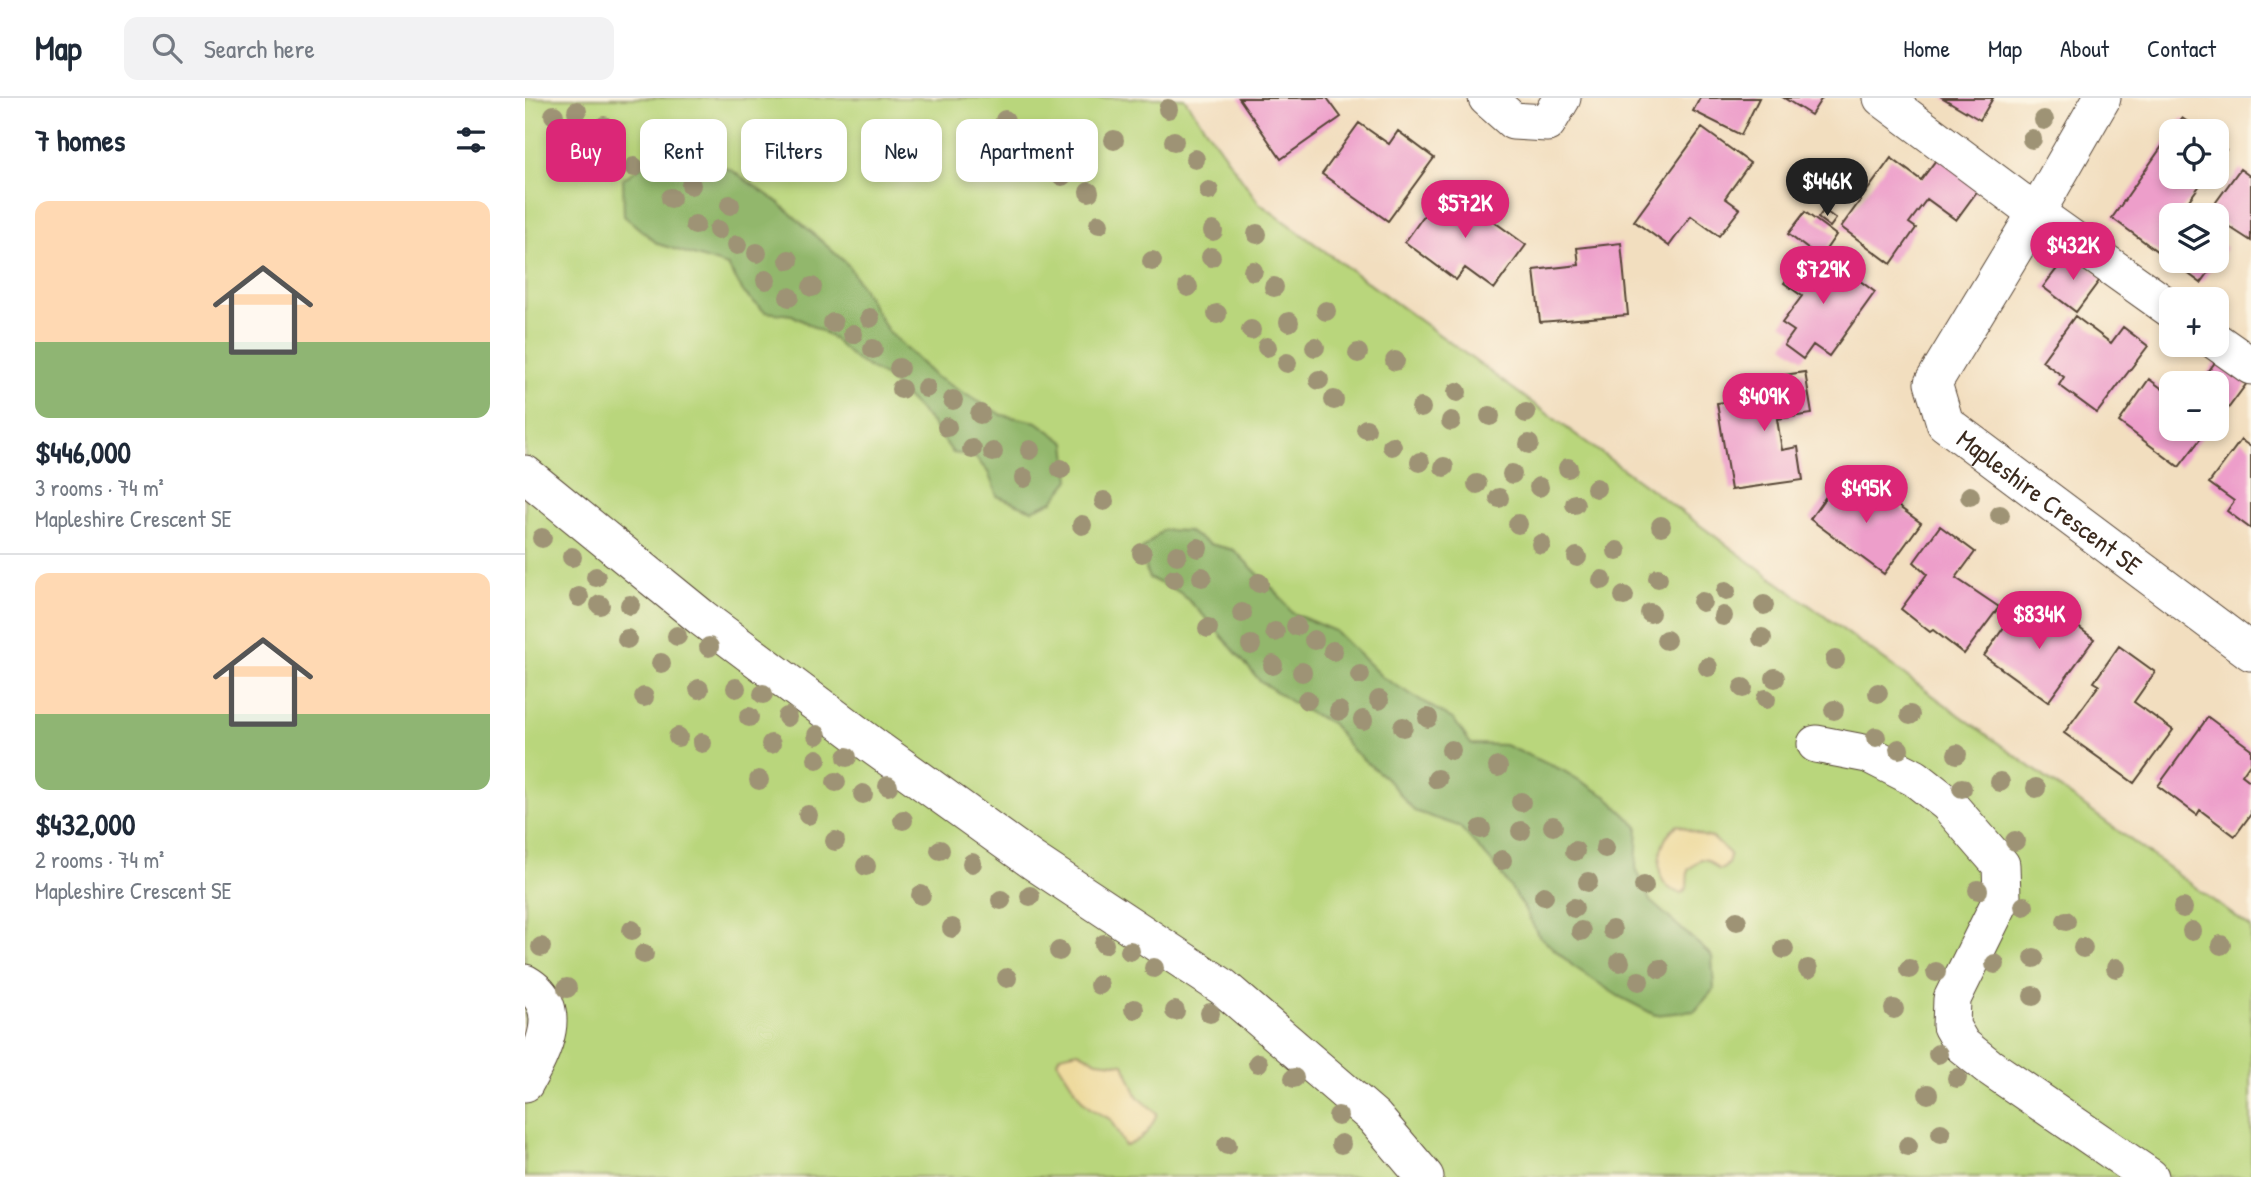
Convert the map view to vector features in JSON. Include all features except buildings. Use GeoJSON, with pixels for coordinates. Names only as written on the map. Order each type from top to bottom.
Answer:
{"type":"FeatureCollection","features":[{"type":"Feature","properties":{"kind":"street"},"geometry":{"type":"LineString","coordinates":[[1487,98],[1513,121],[1547,123],[1562,98]]}},
{"type":"Feature","properties":{"kind":"street"},"geometry":{"type":"LineString","coordinates":[[1882,98],[2036,214],[2159,301]]}},
{"type":"Feature","properties":{"kind":"street","name":"Mapleshire Crescent SE"},"geometry":{"type":"LineString","coordinates":[[2102,98],[2036,214],[1933,383],[1945,423],[2251,652]]}},
{"type":"Feature","properties":{"kind":"street"},"geometry":{"type":"LineString","coordinates":[[2229,350],[2251,366]]}},
{"type":"Feature","properties":{"kind":"street"},"geometry":{"type":"LineString","coordinates":[[525,474],[702,618],[873,746],[1033,861],[1223,987],[1374,1117],[1425,1177]]}},
{"type":"Feature","properties":{"kind":"street"},"geometry":{"type":"LineString","coordinates":[[1817,744],[1868,754],[1915,778],[1948,804],[2001,865],[2002,898],[1952,999],[1951,1026],[1962,1045],[1988,1066],[2150,1177]]}},
{"type":"Feature","properties":{"kind":"street"},"geometry":{"type":"LineString","coordinates":[[525,983],[533,987],[546,1007],[549,1031],[525,1083]]}},
{"type":"Feature","properties":{"kind":"green space"},"geometry":{"type":"Polygon","coordinates":[[[525,98],[1184,98],[1259,203],[2251,928],[2251,1177],[525,1177],[525,98]]]}},
{"type":"Feature","properties":{"kind":"green space"},"geometry":{"type":"Polygon","coordinates":[[[640,167],[640,182],[727,182],[727,169],[741,177],[741,182],[749,182],[778,202],[848,265],[888,331],[934,376],[1002,415],[1037,422],[1066,443],[1070,480],[1053,501],[1032,510],[997,496],[988,472],[974,456],[953,453],[931,422],[887,378],[856,360],[830,336],[792,315],[765,312],[744,293],[728,266],[658,244],[624,216],[623,182],[626,182],[626,177],[640,167]]]}},
{"type":"Feature","properties":{"kind":"green space"},"geometry":{"type":"Polygon","coordinates":[[[1163,530],[1187,531],[1210,544],[1234,550],[1278,594],[1292,613],[1335,631],[1382,677],[1454,720],[1471,744],[1505,745],[1562,770],[1606,796],[1638,827],[1636,868],[1650,901],[1712,956],[1714,989],[1695,1011],[1655,1015],[1618,996],[1573,966],[1538,935],[1522,904],[1496,867],[1459,826],[1414,811],[1387,779],[1353,751],[1331,723],[1302,709],[1260,681],[1181,593],[1149,578],[1140,551],[1163,530]]]}},
{"type":"Feature","properties":{"kind":"sand"},"geometry":{"type":"Polygon","coordinates":[[[1678,825],[1713,838],[1730,854],[1728,864],[1719,870],[1708,860],[1701,859],[1688,870],[1687,888],[1682,893],[1671,889],[1664,882],[1659,861],[1665,839],[1678,825]]]}},
{"type":"Feature","properties":{"kind":"sand"},"geometry":{"type":"Polygon","coordinates":[[[1078,1051],[1097,1061],[1124,1064],[1137,1096],[1157,1113],[1149,1130],[1141,1138],[1125,1146],[1110,1119],[1091,1109],[1082,1100],[1057,1061],[1060,1055],[1078,1051]]]}}]}
